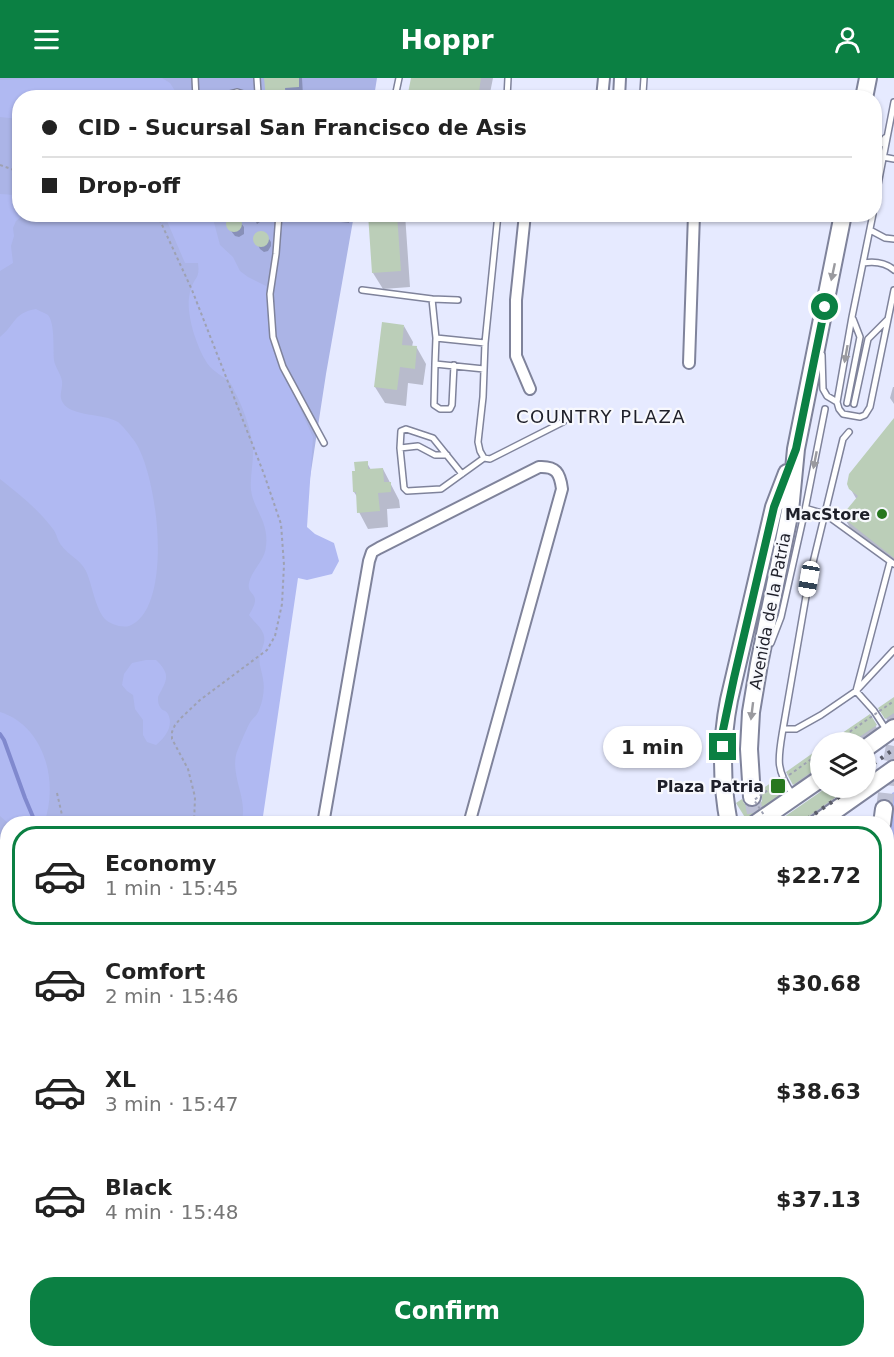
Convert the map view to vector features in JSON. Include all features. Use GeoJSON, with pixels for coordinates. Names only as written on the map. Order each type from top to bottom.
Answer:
{"type":"FeatureCollection","features":[{"type":"Feature","properties":{"kind":"main road","name":"Avenida de la Patria"},"geometry":{"type":"LineString","coordinates":[[752,797],[749,749],[751,712],[790,511],[796,449],[841,222]]}},
{"type":"Feature","properties":{"kind":"main road"},"geometry":{"type":"LineString","coordinates":[[727,816],[724,800],[723,730],[774,507],[796,449]]}},
{"type":"Feature","properties":{"kind":"main road"},"geometry":{"type":"LineString","coordinates":[[876,741],[891,730]]}},
{"type":"Feature","properties":{"kind":"main road"},"geometry":{"type":"LineString","coordinates":[[827,816],[893,770]]}},
{"type":"Feature","properties":{"kind":"main road"},"geometry":{"type":"LineString","coordinates":[[767,816],[810,786]]}},
{"type":"Feature","properties":{"kind":"street"},"geometry":{"type":"LineString","coordinates":[[524,222],[516,300],[516,356],[530,389]]}},
{"type":"Feature","properties":{"kind":"street"},"geometry":{"type":"LineString","coordinates":[[689,363],[694,222]]}},
{"type":"Feature","properties":{"kind":"street"},"geometry":{"type":"LineString","coordinates":[[324,816],[372,552],[539,467],[549,466],[561,479],[562,489],[471,816]]}},
{"type":"Feature","properties":{"kind":"lane"},"geometry":{"type":"LineString","coordinates":[[882,167],[891,135],[894,102]]}},
{"type":"Feature","properties":{"kind":"lane"},"geometry":{"type":"LineString","coordinates":[[884,157],[894,159]]}},
{"type":"Feature","properties":{"kind":"lane"},"geometry":{"type":"LineString","coordinates":[[278,222],[270,294],[273,337],[283,367],[324,443]]}},
{"type":"Feature","properties":{"kind":"lane"},"geometry":{"type":"LineString","coordinates":[[484,458],[478,442],[497,222]]}},
{"type":"Feature","properties":{"kind":"lane"},"geometry":{"type":"LineString","coordinates":[[872,222],[837,402],[843,414],[860,417],[865,415],[870,407],[894,290]]}},
{"type":"Feature","properties":{"kind":"lane"},"geometry":{"type":"LineString","coordinates":[[870,230],[885,238],[894,239]]}},
{"type":"Feature","properties":{"kind":"lane"},"geometry":{"type":"LineString","coordinates":[[863,263],[880,262],[894,270]]}},
{"type":"Feature","properties":{"kind":"lane"},"geometry":{"type":"LineString","coordinates":[[362,290],[458,300]]}},
{"type":"Feature","properties":{"kind":"lane"},"geometry":{"type":"LineString","coordinates":[[432,299],[436,338],[434,405],[440,409],[450,409],[452,405],[454,365]]}},
{"type":"Feature","properties":{"kind":"lane"},"geometry":{"type":"LineString","coordinates":[[847,403],[860,337],[852,317]]}},
{"type":"Feature","properties":{"kind":"lane"},"geometry":{"type":"LineString","coordinates":[[854,404],[868,339],[888,319]]}},
{"type":"Feature","properties":{"kind":"lane"},"geometry":{"type":"LineString","coordinates":[[821,326],[823,389],[827,396],[837,402]]}},
{"type":"Feature","properties":{"kind":"lane"},"geometry":{"type":"LineString","coordinates":[[436,338],[485,343]]}},
{"type":"Feature","properties":{"kind":"lane"},"geometry":{"type":"LineString","coordinates":[[435,364],[484,369]]}},
{"type":"Feature","properties":{"kind":"lane"},"geometry":{"type":"LineString","coordinates":[[758,675],[781,617],[806,510],[825,409]]}},
{"type":"Feature","properties":{"kind":"lane"},"geometry":{"type":"LineString","coordinates":[[462,474],[433,438],[405,429],[400,431],[404,488],[407,491],[441,489],[462,474],[484,458],[490,459],[562,422]]}},
{"type":"Feature","properties":{"kind":"lane"},"geometry":{"type":"LineString","coordinates":[[795,797],[784,782],[779,769],[779,755],[809,579],[843,439],[841,430]]}},
{"type":"Feature","properties":{"kind":"lane"},"geometry":{"type":"LineString","coordinates":[[843,439],[849,432]]}},
{"type":"Feature","properties":{"kind":"lane"},"geometry":{"type":"LineString","coordinates":[[400,448],[418,446],[435,455],[447,455]]}},
{"type":"Feature","properties":{"kind":"lane"},"geometry":{"type":"LineString","coordinates":[[806,510],[825,514],[892,563],[856,691]]}},
{"type":"Feature","properties":{"kind":"lane"},"geometry":{"type":"LineString","coordinates":[[783,729],[796,729],[856,691],[894,650]]}},
{"type":"Feature","properties":{"kind":"lane"},"geometry":{"type":"LineString","coordinates":[[856,691],[891,730]]}},
{"type":"Feature","properties":{"kind":"path"},"geometry":{"type":"LineString","coordinates":[[161,222],[192,290],[264,474],[281,524],[284,566],[282,604],[275,636],[267,650],[200,700],[181,718],[172,732],[172,739],[188,769],[195,797],[194,816]]}},
{"type":"Feature","properties":{"kind":"path"},"geometry":{"type":"LineString","coordinates":[[849,732],[894,701]]}},
{"type":"Feature","properties":{"kind":"path"},"geometry":{"type":"LineString","coordinates":[[765,816],[754,800],[810,760]]}},
{"type":"Feature","properties":{"kind":"path"},"geometry":{"type":"LineString","coordinates":[[57,793],[62,816]]}},
{"type":"Feature","properties":{"kind":"shaded area"},"geometry":{"type":"Polygon","coordinates":[[[0,78],[377,78],[375,90],[12,90],[12,222],[353,222],[326,374],[258,816],[0,816],[0,78]]]}},
{"type":"Feature","properties":{"kind":"shaded area"},"geometry":{"type":"Polygon","coordinates":[[[162,78],[170,83],[174,90],[12,90],[12,118],[0,117],[0,80],[162,78]]]}},
{"type":"Feature","properties":{"kind":"shaded area"},"geometry":{"type":"Polygon","coordinates":[[[0,194],[12,195],[12,222],[16,222],[11,246],[13,263],[0,271],[0,194]]]}},
{"type":"Feature","properties":{"kind":"shaded area"},"geometry":{"type":"Polygon","coordinates":[[[167,222],[214,222],[220,245],[233,257],[240,271],[266,286],[273,350],[313,437],[307,527],[315,534],[334,543],[339,561],[332,574],[307,580],[298,578],[263,816],[243,816],[242,798],[235,764],[243,737],[263,699],[264,683],[259,661],[264,636],[261,628],[249,615],[255,598],[250,591],[249,583],[265,551],[266,537],[251,490],[253,453],[246,417],[232,385],[212,369],[201,352],[194,334],[189,306],[191,289],[198,275],[198,263],[185,263],[167,222]]]}},
{"type":"Feature","properties":{"kind":"shaded area"},"geometry":{"type":"Polygon","coordinates":[[[36,309],[48,315],[52,324],[54,360],[62,381],[63,403],[73,411],[118,422],[133,439],[142,455],[155,507],[158,538],[157,568],[153,594],[143,614],[129,626],[115,625],[104,618],[98,608],[84,567],[64,549],[54,531],[41,515],[0,479],[0,337],[19,316],[36,309]]]}},
{"type":"Feature","properties":{"kind":"shaded area"},"geometry":{"type":"Polygon","coordinates":[[[156,660],[166,674],[158,701],[161,709],[168,714],[170,723],[163,739],[156,745],[147,742],[143,735],[143,720],[135,709],[133,695],[122,685],[124,674],[132,663],[156,660]]]}},
{"type":"Feature","properties":{"kind":"shaded area"},"geometry":{"type":"Polygon","coordinates":[[[0,712],[15,719],[38,743],[49,774],[50,791],[46,816],[0,816],[0,712]]]}},
{"type":"Feature","properties":{"kind":"shaded area"},"geometry":{"type":"Polygon","coordinates":[[[894,792],[894,816],[889,816],[894,792]]]}},
{"type":"Feature","properties":{"kind":"building"},"geometry":{"type":"Polygon","coordinates":[[[264,78],[299,78],[299,87],[265,90],[264,78]]]}},
{"type":"Feature","properties":{"kind":"building"},"geometry":{"type":"Polygon","coordinates":[[[411,78],[481,78],[479,90],[409,90],[411,78]]]}},
{"type":"Feature","properties":{"kind":"building"},"geometry":{"type":"Polygon","coordinates":[[[227,222],[241,222],[240,230],[234,232],[228,230],[227,222]]]}},
{"type":"Feature","properties":{"kind":"building"},"geometry":{"type":"Polygon","coordinates":[[[369,222],[398,222],[401,271],[372,273],[369,222]]]}},
{"type":"Feature","properties":{"kind":"building"},"geometry":{"type":"Polygon","coordinates":[[[261,231],[267,233],[269,239],[267,245],[261,247],[255,245],[253,239],[255,233],[261,231]]]}},
{"type":"Feature","properties":{"kind":"building"},"geometry":{"type":"Polygon","coordinates":[[[382,322],[404,325],[402,345],[417,346],[415,369],[400,367],[397,390],[374,387],[382,322]]]}},
{"type":"Feature","properties":{"kind":"building"},"geometry":{"type":"Polygon","coordinates":[[[894,418],[894,558],[842,517],[858,496],[849,489],[847,484],[849,474],[894,418]]]}},
{"type":"Feature","properties":{"kind":"building"},"geometry":{"type":"Polygon","coordinates":[[[368,461],[368,469],[383,468],[384,482],[391,482],[391,492],[378,493],[380,511],[357,513],[352,471],[355,471],[354,462],[368,461]]]}},
{"type":"Feature","properties":{"kind":"building"},"geometry":{"type":"Polygon","coordinates":[[[894,697],[894,713],[885,719],[878,708],[894,697]]]}},
{"type":"Feature","properties":{"kind":"building"},"geometry":{"type":"Polygon","coordinates":[[[870,714],[877,725],[867,732],[844,732],[870,714]]]}},
{"type":"Feature","properties":{"kind":"building"},"geometry":{"type":"Polygon","coordinates":[[[810,755],[810,773],[793,785],[786,772],[810,755]]]}},
{"type":"Feature","properties":{"kind":"building"},"geometry":{"type":"Polygon","coordinates":[[[778,778],[785,791],[750,816],[744,816],[736,803],[742,799],[748,807],[757,806],[762,801],[762,789],[778,778]]]}},
{"type":"Feature","properties":{"kind":"building"},"geometry":{"type":"Polygon","coordinates":[[[812,798],[835,798],[810,815],[786,816],[812,798]]]}},
{"type":"Feature","properties":{"kind":"waterway"},"geometry":{"type":"LineString","coordinates":[[0,734],[33,816]]}},
{"type":"Feature","properties":{"kind":"tunnel"},"geometry":{"type":"LineString","coordinates":[[884,809],[894,746]]}},
{"type":"Feature","properties":{"kind":"tunnel"},"geometry":{"type":"LineString","coordinates":[[752,797],[756,816]]}},
{"type":"Feature","properties":{"kind":"railway"},"geometry":{"type":"LineString","coordinates":[[876,762],[894,749]]}},
{"type":"Feature","properties":{"kind":"railway"},"geometry":{"type":"LineString","coordinates":[[812,816],[838,798]]}},
{"type":"Feature","properties":{"kind":"place","name":"MacStore"},"geometry":{"type":"Point","coordinates":[882,514]}},
{"type":"Feature","properties":{"kind":"place","name":"Plaza Patria"},"geometry":{"type":"Point","coordinates":[778,786]}},
{"type":"Feature","properties":{"kind":"district","name":"COUNTRY PLAZA"},"geometry":{"type":"Point","coordinates":[601,416]}},
{"type":"Feature","properties":{"kind":"route"},"geometry":{"type":"LineString","coordinates":[[723,747],[723,730],[734,678],[774,507],[796,449],[825,307]]}}]}
